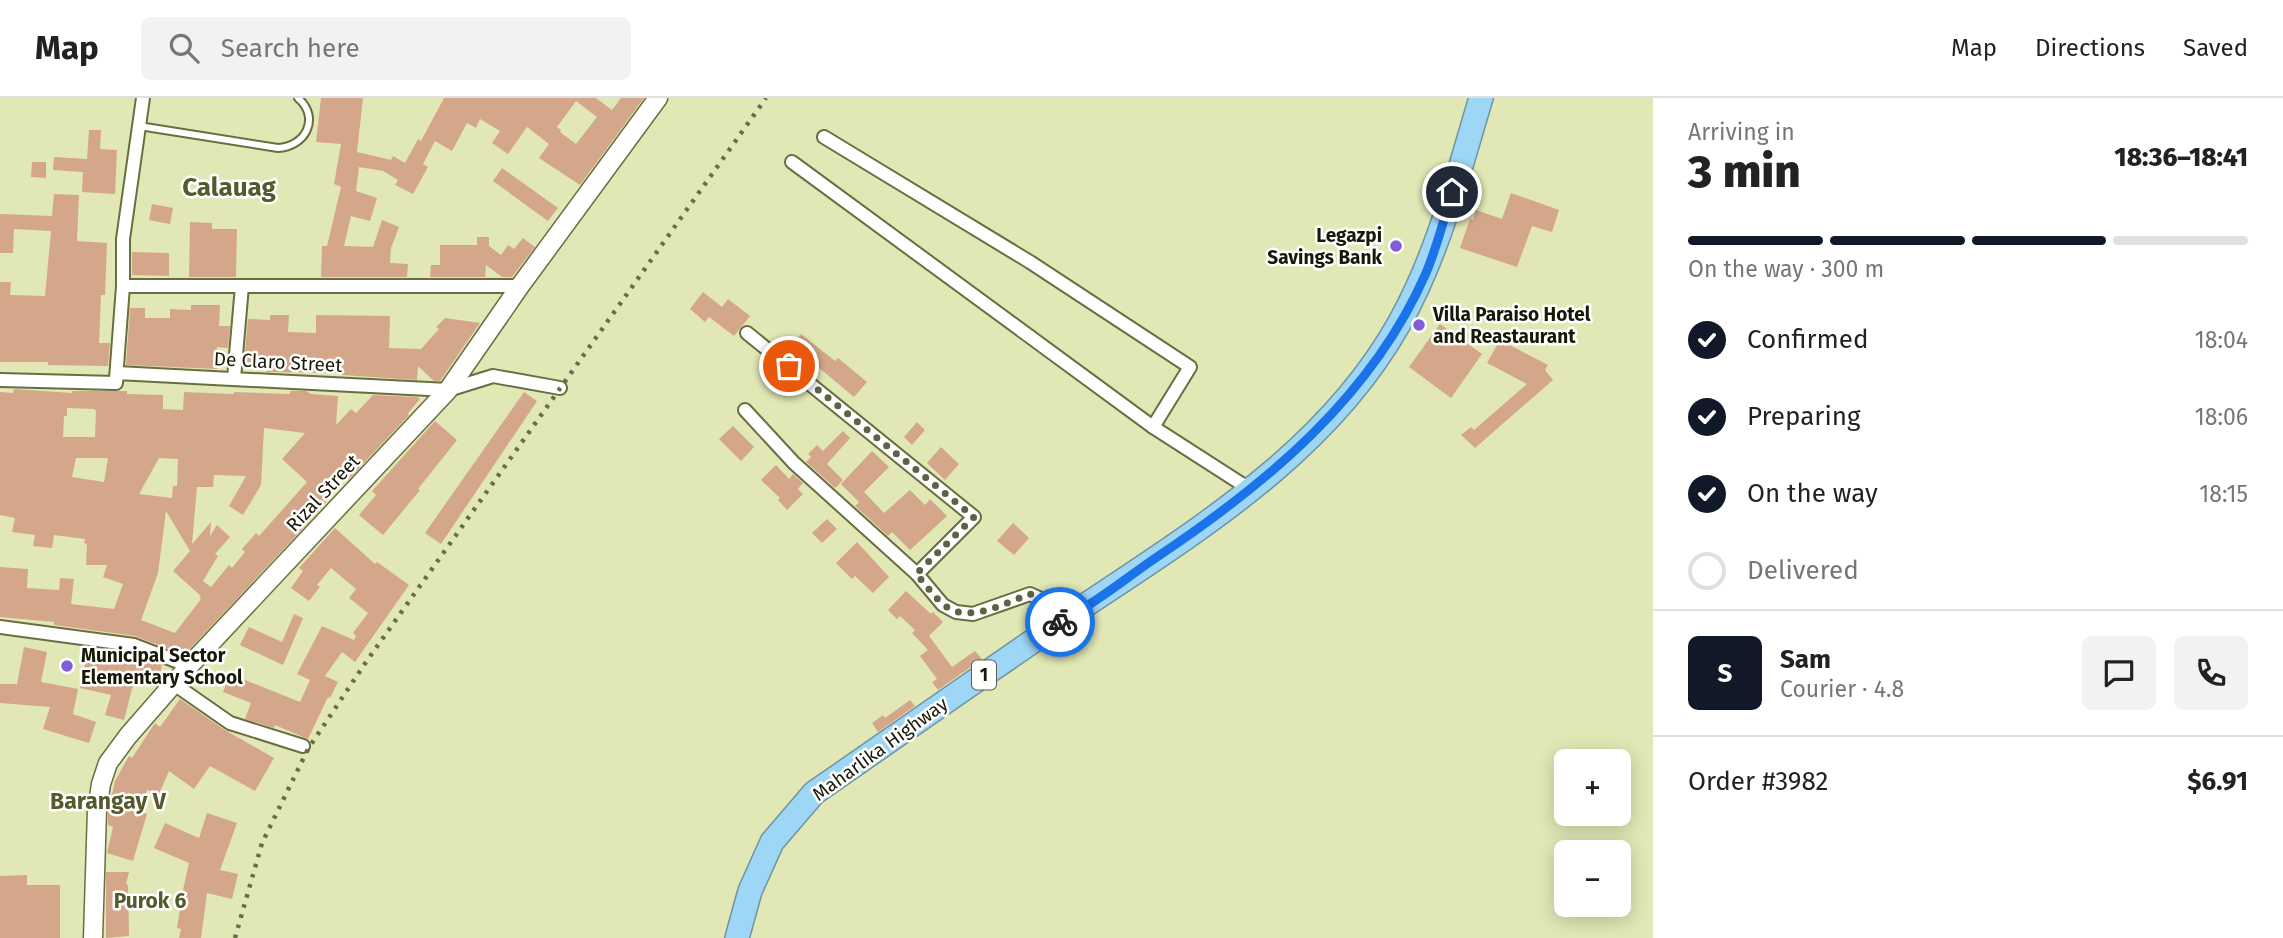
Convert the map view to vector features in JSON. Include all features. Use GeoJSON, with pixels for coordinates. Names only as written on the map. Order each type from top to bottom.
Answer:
{"type":"FeatureCollection","features":[{"type":"Feature","properties":{"kind":"highway","name":"Maharlika Highway"},"geometry":{"type":"LineString","coordinates":[[737,938],[750,891],[772,842],[814,793],[1219,516],[1305,443],[1340,405],[1372,366],[1399,324],[1426,273],[1479,99]]}},
{"type":"Feature","properties":{"kind":"street"},"geometry":{"type":"LineString","coordinates":[[117,373],[123,286],[123,239],[144,98]]}},
{"type":"Feature","properties":{"kind":"street","name":"Rizal Street"},"geometry":{"type":"LineString","coordinates":[[93,938],[97,810],[101,783],[108,763],[189,666],[448,390],[520,286],[658,98]]}},
{"type":"Feature","properties":{"kind":"street"},"geometry":{"type":"LineString","coordinates":[[824,137],[1030,261],[1190,367],[1153,427]]}},
{"type":"Feature","properties":{"kind":"street"},"geometry":{"type":"LineString","coordinates":[[792,162],[1153,427],[1251,491]]}},
{"type":"Feature","properties":{"kind":"street"},"geometry":{"type":"LineString","coordinates":[[123,286],[520,286]]}},
{"type":"Feature","properties":{"kind":"street"},"geometry":{"type":"LineString","coordinates":[[234,378],[242,286]]}},
{"type":"Feature","properties":{"kind":"street"},"geometry":{"type":"LineString","coordinates":[[747,332],[974,517],[916,574]]}},
{"type":"Feature","properties":{"kind":"street","name":"De Claro Street"},"geometry":{"type":"LineString","coordinates":[[0,380],[116,383],[117,373],[448,390],[493,376],[560,388]]}},
{"type":"Feature","properties":{"kind":"street"},"geometry":{"type":"LineString","coordinates":[[745,410],[794,463],[916,574],[943,605],[956,612],[973,614],[1030,594],[1041,599],[1061,622]]}},
{"type":"Feature","properties":{"kind":"street"},"geometry":{"type":"LineString","coordinates":[[0,627],[134,645],[189,666]]}},
{"type":"Feature","properties":{"kind":"street"},"geometry":{"type":"LineString","coordinates":[[174,684],[230,723],[303,746]]}},
{"type":"Feature","properties":{"kind":"lane"},"geometry":{"type":"LineString","coordinates":[[139,126],[287,148],[303,138],[309,121],[305,104],[298,98]]}},
{"type":"Feature","properties":{"kind":"building"},"geometry":{"type":"Polygon","coordinates":[[[321,98],[363,98],[357,152],[391,160],[393,156],[405,163],[418,139],[421,141],[444,98],[596,98],[612,110],[621,98],[644,98],[580,185],[539,158],[549,144],[527,127],[508,154],[492,143],[500,131],[480,119],[476,128],[467,123],[452,151],[435,141],[423,164],[428,167],[413,194],[395,185],[398,180],[383,171],[359,167],[356,191],[377,198],[370,221],[351,216],[344,246],[373,247],[382,220],[399,227],[391,248],[390,263],[408,264],[407,277],[321,277],[322,246],[327,246],[341,187],[334,184],[341,144],[316,142],[321,98]],[[576,101],[557,127],[576,144],[597,117],[576,101]]]}},
{"type":"Feature","properties":{"kind":"building"},"geometry":{"type":"Polygon","coordinates":[[[89,130],[101,130],[100,149],[117,150],[115,194],[82,192],[83,172],[53,170],[54,157],[87,159],[89,130]]]}},
{"type":"Feature","properties":{"kind":"building"},"geometry":{"type":"Polygon","coordinates":[[[32,162],[46,162],[46,178],[31,177],[32,162]]]}},
{"type":"Feature","properties":{"kind":"building"},"geometry":{"type":"Polygon","coordinates":[[[502,168],[558,208],[548,221],[493,181],[502,168]]]}},
{"type":"Feature","properties":{"kind":"building"},"geometry":{"type":"Polygon","coordinates":[[[1511,193],[1559,210],[1552,232],[1532,226],[1517,267],[1460,248],[1476,210],[1502,219],[1511,193]]]}},
{"type":"Feature","properties":{"kind":"building"},"geometry":{"type":"Polygon","coordinates":[[[54,194],[79,195],[77,241],[107,243],[105,295],[101,295],[99,343],[110,343],[108,366],[0,362],[0,282],[11,282],[10,295],[45,296],[51,231],[14,229],[13,253],[0,253],[0,214],[52,216],[54,194]]]}},
{"type":"Feature","properties":{"kind":"building"},"geometry":{"type":"Polygon","coordinates":[[[152,204],[173,208],[170,224],[149,220],[152,204]]]}},
{"type":"Feature","properties":{"kind":"building"},"geometry":{"type":"Polygon","coordinates":[[[190,222],[212,223],[212,229],[237,229],[236,277],[189,277],[190,222]]]}},
{"type":"Feature","properties":{"kind":"building"},"geometry":{"type":"Polygon","coordinates":[[[477,237],[489,237],[489,246],[501,255],[508,245],[514,249],[523,238],[535,247],[512,277],[502,277],[486,265],[485,277],[430,277],[431,265],[440,265],[440,245],[477,245],[477,237]]]}},
{"type":"Feature","properties":{"kind":"building"},"geometry":{"type":"Polygon","coordinates":[[[132,252],[169,253],[169,276],[132,275],[132,252]]]}},
{"type":"Feature","properties":{"kind":"building"},"geometry":{"type":"Polygon","coordinates":[[[703,292],[722,307],[728,299],[750,316],[734,336],[709,317],[705,322],[690,309],[703,292]]]}},
{"type":"Feature","properties":{"kind":"building"},"geometry":{"type":"Polygon","coordinates":[[[191,305],[220,305],[219,326],[230,326],[228,348],[217,347],[217,369],[126,365],[130,308],[145,308],[145,318],[170,318],[170,309],[191,310],[191,305]]]}},
{"type":"Feature","properties":{"kind":"building"},"geometry":{"type":"Polygon","coordinates":[[[270,315],[289,315],[288,332],[316,333],[316,315],[390,316],[389,348],[421,349],[445,318],[480,323],[440,381],[434,381],[418,366],[417,380],[342,373],[266,372],[267,362],[244,362],[248,319],[270,320],[270,315]]]}},
{"type":"Feature","properties":{"kind":"building"},"geometry":{"type":"Polygon","coordinates":[[[1440,324],[1482,354],[1451,398],[1409,367],[1440,324]]]}},
{"type":"Feature","properties":{"kind":"building"},"geometry":{"type":"Polygon","coordinates":[[[801,334],[835,361],[838,358],[867,382],[854,397],[811,361],[806,367],[786,351],[801,334]]]}},
{"type":"Feature","properties":{"kind":"building"},"geometry":{"type":"Polygon","coordinates":[[[1500,340],[1548,365],[1545,370],[1553,380],[1475,448],[1461,435],[1471,427],[1474,430],[1527,384],[1487,363],[1500,340]]]}},
{"type":"Feature","properties":{"kind":"building"},"geometry":{"type":"Polygon","coordinates":[[[14,389],[72,393],[127,391],[127,394],[163,395],[163,409],[183,410],[184,392],[290,394],[290,391],[306,391],[311,394],[338,396],[336,425],[351,409],[356,413],[373,395],[420,399],[409,415],[348,480],[342,475],[322,498],[326,502],[309,522],[184,655],[135,636],[54,625],[54,622],[0,617],[0,567],[28,569],[27,588],[59,590],[60,578],[74,579],[71,604],[114,609],[123,584],[103,577],[107,565],[86,565],[85,539],[54,535],[52,548],[33,546],[35,535],[12,532],[15,518],[0,515],[0,392],[13,393],[14,389]],[[67,408],[67,416],[64,416],[63,437],[95,437],[94,409],[67,408]],[[264,428],[261,485],[243,515],[229,506],[246,476],[214,475],[213,487],[197,487],[192,544],[211,522],[210,536],[217,525],[230,537],[215,554],[218,556],[203,581],[211,587],[229,565],[232,568],[245,552],[242,549],[256,533],[259,536],[307,482],[282,459],[305,433],[264,428]],[[76,458],[72,477],[104,482],[108,458],[76,458]],[[159,458],[139,494],[172,498],[173,486],[177,486],[178,459],[159,458]],[[166,511],[158,573],[141,620],[175,633],[201,599],[201,596],[173,571],[190,551],[166,511]]]}},
{"type":"Feature","properties":{"kind":"building"},"geometry":{"type":"Polygon","coordinates":[[[524,392],[537,401],[441,544],[425,533],[524,392]]]}},
{"type":"Feature","properties":{"kind":"building"},"geometry":{"type":"Polygon","coordinates":[[[435,421],[457,440],[383,535],[359,515],[376,495],[372,491],[435,421]]]}},
{"type":"Feature","properties":{"kind":"building"},"geometry":{"type":"Polygon","coordinates":[[[917,422],[925,430],[912,445],[904,437],[917,422]]]}},
{"type":"Feature","properties":{"kind":"building"},"geometry":{"type":"Polygon","coordinates":[[[733,426],[754,447],[741,461],[719,439],[733,426]]]}},
{"type":"Feature","properties":{"kind":"building"},"geometry":{"type":"Polygon","coordinates":[[[843,431],[850,438],[827,464],[843,480],[835,488],[806,462],[811,457],[808,454],[817,445],[823,451],[843,431]]]}},
{"type":"Feature","properties":{"kind":"building"},"geometry":{"type":"Polygon","coordinates":[[[941,447],[959,464],[945,480],[927,463],[941,447]]]}},
{"type":"Feature","properties":{"kind":"building"},"geometry":{"type":"Polygon","coordinates":[[[872,451],[889,467],[864,492],[884,513],[910,490],[925,505],[930,499],[947,516],[910,550],[892,532],[888,536],[855,506],[859,502],[841,484],[872,451]]]}},
{"type":"Feature","properties":{"kind":"building"},"geometry":{"type":"Polygon","coordinates":[[[776,465],[789,479],[793,474],[803,483],[798,489],[803,494],[787,510],[778,500],[780,498],[761,480],[776,465]]]}},
{"type":"Feature","properties":{"kind":"building"},"geometry":{"type":"Polygon","coordinates":[[[827,519],[837,529],[822,543],[812,533],[827,519]]]}},
{"type":"Feature","properties":{"kind":"building"},"geometry":{"type":"Polygon","coordinates":[[[1013,523],[1029,538],[1014,555],[997,541],[1013,523]]]}},
{"type":"Feature","properties":{"kind":"building"},"geometry":{"type":"Polygon","coordinates":[[[335,528],[375,564],[377,562],[409,585],[355,662],[342,652],[325,676],[338,682],[308,739],[275,725],[274,728],[245,719],[251,703],[223,692],[230,674],[300,702],[310,680],[297,674],[322,626],[354,640],[356,636],[353,633],[368,613],[349,598],[356,589],[331,568],[317,585],[320,587],[309,601],[291,588],[303,571],[299,568],[335,528]]]}},
{"type":"Feature","properties":{"kind":"building"},"geometry":{"type":"Polygon","coordinates":[[[857,542],[889,577],[873,593],[855,576],[852,579],[836,563],[857,542]]]}},
{"type":"Feature","properties":{"kind":"building"},"geometry":{"type":"Polygon","coordinates":[[[906,591],[943,622],[929,636],[952,667],[975,651],[982,659],[938,690],[932,682],[937,679],[920,656],[928,650],[912,633],[915,630],[900,616],[897,619],[888,610],[906,591]]]}},
{"type":"Feature","properties":{"kind":"building"},"geometry":{"type":"Polygon","coordinates":[[[294,614],[303,618],[283,665],[240,645],[249,627],[282,642],[294,614]]]}},
{"type":"Feature","properties":{"kind":"building"},"geometry":{"type":"Polygon","coordinates":[[[24,647],[47,652],[41,682],[78,689],[73,714],[96,722],[89,743],[43,729],[50,707],[0,703],[0,684],[17,684],[24,647]]]}},
{"type":"Feature","properties":{"kind":"building"},"geometry":{"type":"Polygon","coordinates":[[[88,652],[126,658],[127,653],[162,665],[158,683],[135,677],[124,720],[105,715],[111,695],[80,688],[88,652]]]}},
{"type":"Feature","properties":{"kind":"building"},"geometry":{"type":"Polygon","coordinates":[[[180,699],[225,730],[274,758],[255,791],[210,766],[194,789],[169,771],[159,794],[147,790],[140,811],[147,814],[133,861],[107,853],[113,827],[108,825],[108,811],[115,781],[129,756],[132,758],[155,723],[160,727],[180,699]]]}},
{"type":"Feature","properties":{"kind":"building"},"geometry":{"type":"Polygon","coordinates":[[[910,700],[915,706],[878,732],[872,723],[883,715],[885,718],[910,700]]]}},
{"type":"Feature","properties":{"kind":"building"},"geometry":{"type":"Polygon","coordinates":[[[207,813],[237,823],[220,870],[238,874],[232,899],[207,893],[201,938],[179,938],[181,929],[177,928],[189,863],[154,848],[165,823],[199,838],[207,813]]]}},
{"type":"Feature","properties":{"kind":"building"},"geometry":{"type":"Polygon","coordinates":[[[106,872],[129,872],[126,884],[129,936],[106,938],[106,872]]]}},
{"type":"Feature","properties":{"kind":"building"},"geometry":{"type":"Polygon","coordinates":[[[27,875],[27,885],[60,885],[60,938],[0,938],[0,876],[27,875]]]}},
{"type":"Feature","properties":{"kind":"railway"},"geometry":{"type":"LineString","coordinates":[[235,938],[262,843],[308,749],[366,662],[766,98]]}},
{"type":"Feature","properties":{"kind":"way so far"},"geometry":{"type":"LineString","coordinates":[[789,366],[974,517],[916,574],[943,605],[956,612],[973,614],[1030,594],[1041,599],[1060,622]]}},
{"type":"Feature","properties":{"kind":"place","name":"Legazpi Savings Bank"},"geometry":{"type":"Point","coordinates":[1396,246]}},
{"type":"Feature","properties":{"kind":"place","name":"Villa Paraiso Hotel and Reastaurant"},"geometry":{"type":"Point","coordinates":[1419,325]}},
{"type":"Feature","properties":{"kind":"place","name":"Municipal Sector Elementary School"},"geometry":{"type":"Point","coordinates":[67,666]}},
{"type":"Feature","properties":{"kind":"district","name":"Calauag"},"geometry":{"type":"Point","coordinates":[229,187]}},
{"type":"Feature","properties":{"kind":"district","name":"Barangay V"},"geometry":{"type":"Point","coordinates":[108,801]}},
{"type":"Feature","properties":{"kind":"district","name":"Purok 6"},"geometry":{"type":"Point","coordinates":[150,901]}},
{"type":"Feature","properties":{"kind":"route"},"geometry":{"type":"LineString","coordinates":[[1060,622],[1219,516],[1305,443],[1340,405],[1372,366],[1399,324],[1426,273],[1452,192]]}}]}
